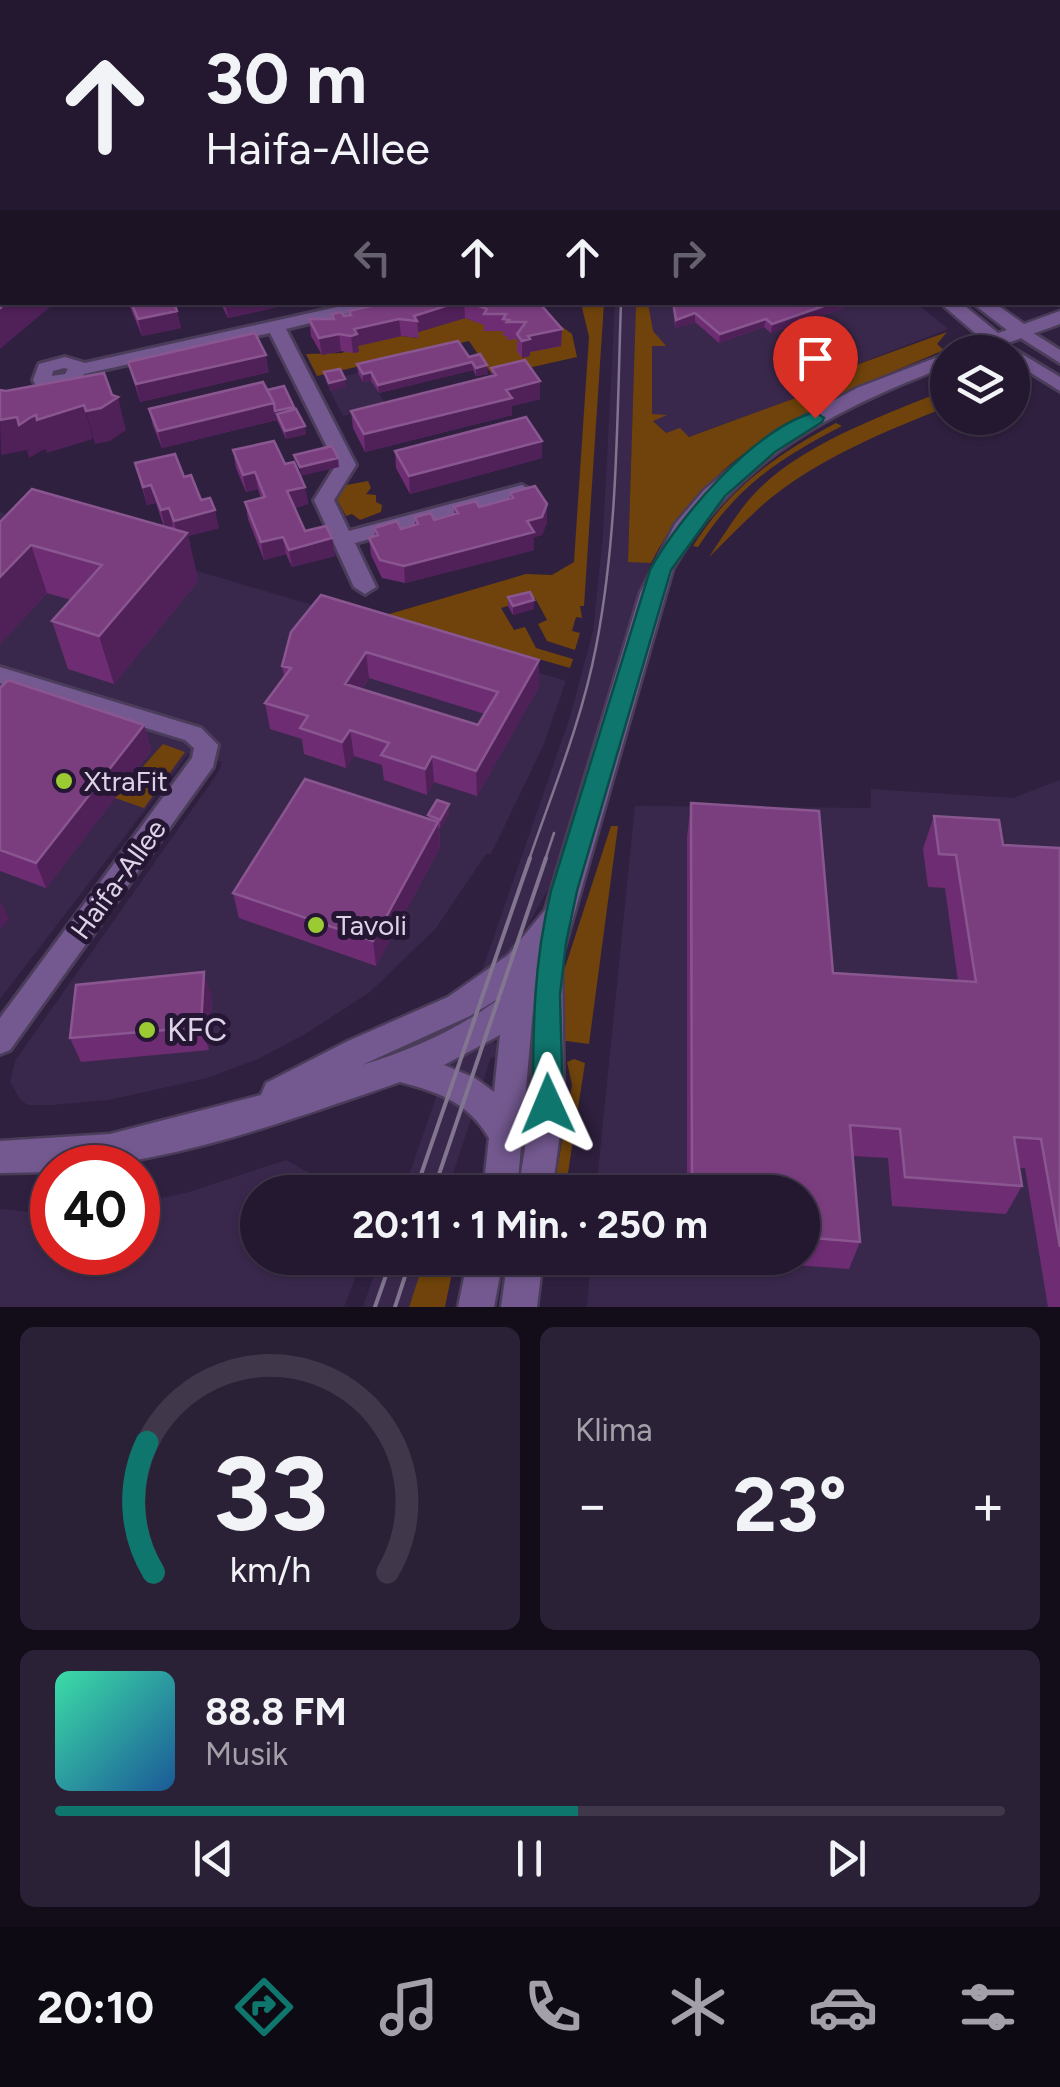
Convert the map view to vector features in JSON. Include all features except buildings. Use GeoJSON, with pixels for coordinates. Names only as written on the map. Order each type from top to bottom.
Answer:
{"type":"FeatureCollection","features":[{"type":"Feature","properties":{"kind":"street"},"geometry":{"type":"LineString","coordinates":[[79,370],[276,327],[323,309],[359,305]]}},
{"type":"Feature","properties":{"kind":"street"},"geometry":{"type":"LineString","coordinates":[[952,305],[989,335]]}},
{"type":"Feature","properties":{"kind":"street"},"geometry":{"type":"LineString","coordinates":[[984,305],[1060,358]]}},
{"type":"Feature","properties":{"kind":"street"},"geometry":{"type":"LineString","coordinates":[[1019,335],[1060,317]]}},
{"type":"Feature","properties":{"kind":"street"},"geometry":{"type":"LineString","coordinates":[[276,327],[336,422],[346,465],[324,500],[365,587]]}},
{"type":"Feature","properties":{"kind":"street"},"geometry":{"type":"LineString","coordinates":[[1030,365],[1060,385]]}},
{"type":"Feature","properties":{"kind":"street"},"geometry":{"type":"LineString","coordinates":[[502,1175],[506,1136],[501,1031],[543,953],[649,604],[673,546],[718,491],[791,432],[839,405],[930,367]]}},
{"type":"Feature","properties":{"kind":"street"},"geometry":{"type":"LineString","coordinates":[[343,539],[522,492]]}},
{"type":"Feature","properties":{"kind":"street","name":"Haifa-Allee"},"geometry":{"type":"LineString","coordinates":[[0,676],[193,734],[206,745],[204,760],[0,1041]]}},
{"type":"Feature","properties":{"kind":"street"},"geometry":{"type":"LineString","coordinates":[[224,1122],[339,1060],[439,1019],[543,953]]}},
{"type":"Feature","properties":{"kind":"street"},"geometry":{"type":"LineString","coordinates":[[537,1175],[549,1087],[543,953]]}},
{"type":"Feature","properties":{"kind":"street"},"geometry":{"type":"LineString","coordinates":[[439,1019],[501,1031],[549,1087]]}},
{"type":"Feature","properties":{"kind":"street"},"geometry":{"type":"LineString","coordinates":[[0,1157],[60,1158],[140,1146],[401,1068],[501,1031]]}},
{"type":"Feature","properties":{"kind":"street"},"geometry":{"type":"LineString","coordinates":[[401,1068],[469,1090],[485,1103],[506,1136]]}},
{"type":"Feature","properties":{"kind":"street"},"geometry":{"type":"LineString","coordinates":[[476,1307],[483,1275]]}},
{"type":"Feature","properties":{"kind":"street"},"geometry":{"type":"LineString","coordinates":[[519,1307],[524,1275]]}},
{"type":"Feature","properties":{"kind":"shaded area"},"geometry":{"type":"Polygon","coordinates":[[[581,305],[604,305],[584,606],[580,606],[582,618],[576,617],[572,631],[580,633],[575,650],[547,641],[538,624],[547,620],[535,598],[501,608],[514,630],[525,627],[536,648],[573,659],[570,668],[386,615],[526,574],[552,575],[574,562],[589,337],[581,305]]]}},
{"type":"Feature","properties":{"kind":"shaded area"},"geometry":{"type":"Polygon","coordinates":[[[615,305],[636,305],[628,561],[651,563],[550,886],[515,948],[480,977],[571,714],[593,631],[603,537],[615,305]]]}},
{"type":"Feature","properties":{"kind":"shaded area"},"geometry":{"type":"Polygon","coordinates":[[[636,305],[648,305],[653,331],[666,346],[652,346],[652,414],[667,415],[653,421],[666,433],[680,428],[689,437],[831,385],[823,377],[930,338],[930,356],[817,408],[740,457],[706,487],[676,522],[651,563],[628,562],[636,305]]]}},
{"type":"Feature","properties":{"kind":"shaded area"},"geometry":{"type":"Polygon","coordinates":[[[648,305],[918,305],[948,329],[824,377],[832,385],[689,437],[666,434],[653,420],[664,416],[652,415],[648,305]]]}},
{"type":"Feature","properties":{"kind":"shaded area"},"geometry":{"type":"Polygon","coordinates":[[[465,318],[488,326],[485,331],[506,331],[508,340],[517,337],[528,353],[550,329],[561,326],[572,334],[577,357],[493,376],[469,341],[317,376],[306,354],[342,353],[401,336],[418,338],[415,333],[465,318]]]}},
{"type":"Feature","properties":{"kind":"shaded area"},"geometry":{"type":"Polygon","coordinates":[[[366,371],[386,405],[343,416],[325,381],[366,371]]]}},
{"type":"Feature","properties":{"kind":"shaded area"},"geometry":{"type":"Polygon","coordinates":[[[930,396],[930,414],[812,469],[772,497],[709,557],[755,493],[797,459],[846,432],[930,396]]]}},
{"type":"Feature","properties":{"kind":"shaded area"},"geometry":{"type":"Polygon","coordinates":[[[836,423],[842,426],[761,476],[728,507],[698,547],[693,546],[723,506],[756,474],[836,423]]]}},
{"type":"Feature","properties":{"kind":"shaded area"},"geometry":{"type":"Polygon","coordinates":[[[368,481],[371,488],[366,494],[376,495],[381,512],[360,520],[352,514],[346,516],[335,496],[341,486],[368,481]]]}},
{"type":"Feature","properties":{"kind":"shaded area"},"geometry":{"type":"Polygon","coordinates":[[[0,512],[566,681],[543,746],[491,854],[486,854],[436,928],[370,992],[258,1059],[207,1078],[109,1100],[27,1105],[20,1099],[10,1082],[15,1061],[222,762],[188,754],[0,999],[0,512]]]}},
{"type":"Feature","properties":{"kind":"shaded area"},"geometry":{"type":"Polygon","coordinates":[[[163,744],[185,752],[144,808],[115,798],[163,744]]]}},
{"type":"Feature","properties":{"kind":"shaded area"},"geometry":{"type":"Polygon","coordinates":[[[1060,780],[1060,1307],[587,1307],[590,1275],[820,1275],[820,1175],[598,1175],[635,806],[871,808],[871,789],[1013,798],[1060,780]]]}},
{"type":"Feature","properties":{"kind":"shaded area"},"geometry":{"type":"Polygon","coordinates":[[[611,826],[618,826],[589,1044],[559,1040],[558,989],[611,826]]]}},
{"type":"Feature","properties":{"kind":"shaded area"},"geometry":{"type":"Polygon","coordinates":[[[487,1037],[502,1048],[500,1055],[490,1059],[483,1082],[449,1068],[453,1057],[487,1037]]]}},
{"type":"Feature","properties":{"kind":"shaded area"},"geometry":{"type":"Polygon","coordinates":[[[574,1059],[585,1063],[568,1175],[556,1175],[572,1085],[567,1062],[574,1059]]]}},
{"type":"Feature","properties":{"kind":"shaded area"},"geometry":{"type":"Polygon","coordinates":[[[438,1092],[473,1113],[453,1175],[409,1175],[438,1092]]]}},
{"type":"Feature","properties":{"kind":"shaded area"},"geometry":{"type":"Polygon","coordinates":[[[286,1160],[313,1175],[241,1175],[286,1160]]]}},
{"type":"Feature","properties":{"kind":"shaded area"},"geometry":{"type":"Polygon","coordinates":[[[240,1175],[240,1275],[356,1275],[344,1307],[0,1307],[0,1209],[30,1212],[30,1275],[160,1275],[160,1198],[240,1175]]]}},
{"type":"Feature","properties":{"kind":"shaded area"},"geometry":{"type":"Polygon","coordinates":[[[374,1275],[419,1275],[409,1307],[363,1307],[374,1275]]]}},
{"type":"Feature","properties":{"kind":"shaded area"},"geometry":{"type":"Polygon","coordinates":[[[419,1275],[452,1275],[445,1307],[409,1307],[419,1275]]]}},
{"type":"Feature","properties":{"kind":"tram line"},"geometry":{"type":"LineString","coordinates":[[529,860],[583,701],[596,647],[609,562],[621,305]]}},
{"type":"Feature","properties":{"kind":"tram line"},"geometry":{"type":"LineString","coordinates":[[545,860],[554,833]]}},
{"type":"Feature","properties":{"kind":"tram line"},"geometry":{"type":"LineString","coordinates":[[421,1175],[530,858]]}},
{"type":"Feature","properties":{"kind":"tram line"},"geometry":{"type":"LineString","coordinates":[[439,1175],[546,858]]}},
{"type":"Feature","properties":{"kind":"tram line"},"geometry":{"type":"LineString","coordinates":[[375,1307],[386,1275]]}},
{"type":"Feature","properties":{"kind":"tram line"},"geometry":{"type":"LineString","coordinates":[[395,1307],[405,1275]]}},
{"type":"Feature","properties":{"kind":"place","name":"XtraFit"},"geometry":{"type":"Point","coordinates":[64,781]}},
{"type":"Feature","properties":{"kind":"place","name":"Tavoli"},"geometry":{"type":"Point","coordinates":[316,925]}},
{"type":"Feature","properties":{"kind":"place","name":"KFC"},"geometry":{"type":"Point","coordinates":[147,1030]}},
{"type":"Feature","properties":{"kind":"route"},"geometry":{"type":"LineString","coordinates":[[548,1104],[548,962],[564,891],[660,570],[673,546],[718,491],[768,448],[815,418]]}}]}
